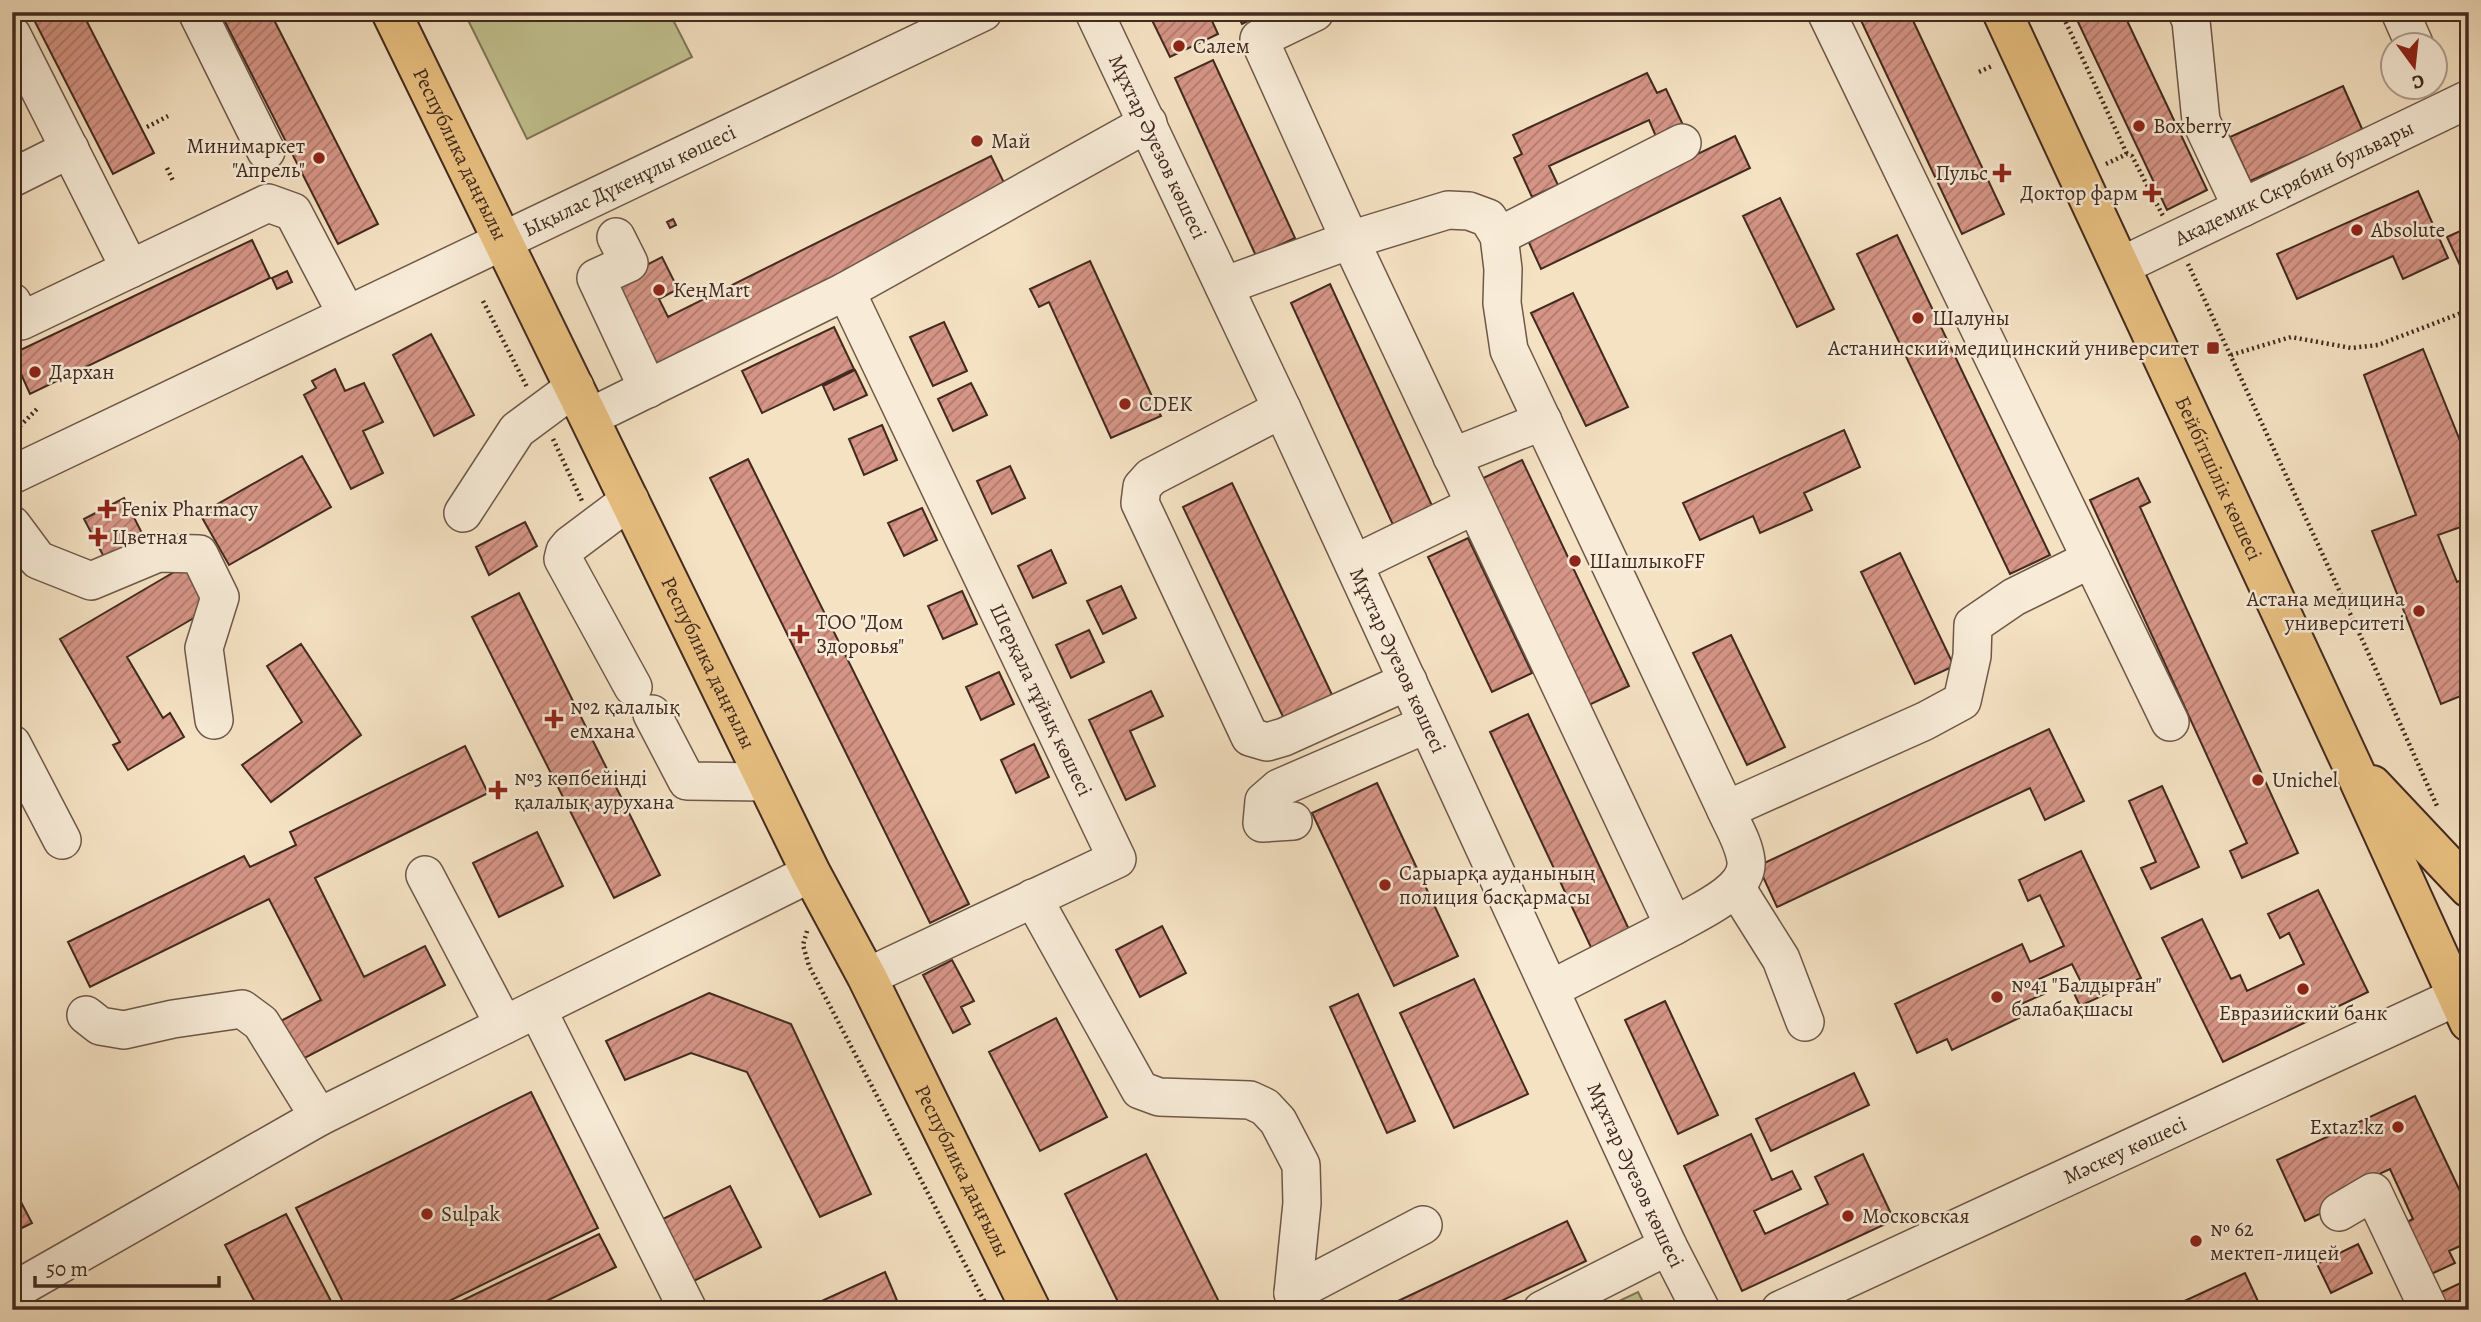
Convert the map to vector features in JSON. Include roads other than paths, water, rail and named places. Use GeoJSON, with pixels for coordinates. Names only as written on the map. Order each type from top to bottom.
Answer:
{"type":"FeatureCollection","features":[{"type":"Feature","properties":{"kind":"main road","name":"Республика даңғылы"},"geometry":{"type":"LineString","coordinates":[[391,12],[766,782],[867,977],[1031,1310]]}},
{"type":"Feature","properties":{"kind":"main road","name":"Бейбітшілік көшесі"},"geometry":{"type":"LineString","coordinates":[[2002,12],[2465,1003]]}},
{"type":"Feature","properties":{"kind":"main road"},"geometry":{"type":"LineString","coordinates":[[2351,763],[2469,888]]}},
{"type":"Feature","properties":{"kind":"street"},"geometry":{"type":"LineString","coordinates":[[197,12],[266,151]]}},
{"type":"Feature","properties":{"kind":"street","name":"Мұхтар Әуезов көшесі"},"geometry":{"type":"LineString","coordinates":[[1094,12],[1282,409],[1668,1246],[1701,1310]]}},
{"type":"Feature","properties":{"kind":"street"},"geometry":{"type":"LineString","coordinates":[[1315,12],[1259,39],[1350,240],[1674,926]]}},
{"type":"Feature","properties":{"kind":"street"},"geometry":{"type":"LineString","coordinates":[[1826,12],[2170,722]]}},
{"type":"Feature","properties":{"kind":"street"},"geometry":{"type":"LineString","coordinates":[[2187,12],[2191,22],[2201,121],[2242,208]]}},
{"type":"Feature","properties":{"kind":"street"},"geometry":{"type":"LineString","coordinates":[[2400,12],[2409,32]]}},
{"type":"Feature","properties":{"kind":"street","name":"Ықылас Дүкенұлы көшесі"},"geometry":{"type":"LineString","coordinates":[[12,475],[975,15]]}},
{"type":"Feature","properties":{"kind":"street"},"geometry":{"type":"LineString","coordinates":[[12,35],[130,269]]}},
{"type":"Feature","properties":{"kind":"street","name":"Академик Скрябин бульвары"},"geometry":{"type":"LineString","coordinates":[[2121,266],[2242,208],[2444,102]]}},
{"type":"Feature","properties":{"kind":"street"},"geometry":{"type":"LineString","coordinates":[[463,513],[517,430],[582,402],[648,389],[846,291],[1148,123]]}},
{"type":"Feature","properties":{"kind":"street"},"geometry":{"type":"LineString","coordinates":[[1499,236],[1682,143]]}},
{"type":"Feature","properties":{"kind":"street"},"geometry":{"type":"LineString","coordinates":[[12,178],[70,149]]}},
{"type":"Feature","properties":{"kind":"street"},"geometry":{"type":"LineString","coordinates":[[12,302],[21,321],[268,203],[293,212],[347,315]]}},
{"type":"Feature","properties":{"kind":"street"},"geometry":{"type":"LineString","coordinates":[[1224,285],[1350,240],[1448,210],[1469,211],[1488,218],[1499,236],[1503,270],[1502,303],[1510,350],[1727,810],[1746,862],[1744,875],[1737,889],[1674,926],[1551,989]]}},
{"type":"Feature","properties":{"kind":"street"},"geometry":{"type":"LineString","coordinates":[[616,237],[629,262],[596,278],[648,389]]}},
{"type":"Feature","properties":{"kind":"street","name":"Шерқала тұйық көшесі"},"geometry":{"type":"LineString","coordinates":[[846,291],[1116,859],[867,977]]}},
{"type":"Feature","properties":{"kind":"street"},"geometry":{"type":"LineString","coordinates":[[1282,409],[1151,477],[1142,487],[1140,503],[1250,737],[1267,742],[1284,737],[1408,681]]}},
{"type":"Feature","properties":{"kind":"street"},"geometry":{"type":"LineString","coordinates":[[1452,457],[1543,421]]}},
{"type":"Feature","properties":{"kind":"street"},"geometry":{"type":"LineString","coordinates":[[630,500],[570,545],[563,559],[687,781],[766,782]]}},
{"type":"Feature","properties":{"kind":"street"},"geometry":{"type":"LineString","coordinates":[[1354,564],[1475,505]]}},
{"type":"Feature","properties":{"kind":"street"},"geometry":{"type":"LineString","coordinates":[[12,525],[38,560],[91,582],[158,553],[199,554],[220,597],[204,648],[214,720]]}},
{"type":"Feature","properties":{"kind":"street"},"geometry":{"type":"LineString","coordinates":[[1727,810],[1925,721],[1962,701],[1972,656],[1973,625],[2014,597],[2091,559]]}},
{"type":"Feature","properties":{"kind":"street"},"geometry":{"type":"LineString","coordinates":[[1293,821],[1262,823],[1264,801],[1279,788],[1427,724]]}},
{"type":"Feature","properties":{"kind":"street"},"geometry":{"type":"LineString","coordinates":[[12,744],[62,840]]}},
{"type":"Feature","properties":{"kind":"street"},"geometry":{"type":"LineString","coordinates":[[12,1288],[24,1285],[319,1117],[811,873]]}},
{"type":"Feature","properties":{"kind":"street"},"geometry":{"type":"LineString","coordinates":[[425,875],[504,1026]]}},
{"type":"Feature","properties":{"kind":"street"},"geometry":{"type":"LineString","coordinates":[[1737,889],[1780,959],[1805,1022]]}},
{"type":"Feature","properties":{"kind":"street"},"geometry":{"type":"LineString","coordinates":[[1033,898],[1140,1090],[1158,1097],[1250,1100],[1265,1107],[1278,1121],[1301,1166],[1302,1203],[1296,1301]]}},
{"type":"Feature","properties":{"kind":"street","name":"Мәскеу көшесі"},"geometry":{"type":"LineString","coordinates":[[1780,1310],[2465,1003]]}},
{"type":"Feature","properties":{"kind":"street"},"geometry":{"type":"LineString","coordinates":[[86,1015],[100,1027],[124,1030],[173,1019],[242,1009],[261,1023],[319,1117]]}},
{"type":"Feature","properties":{"kind":"street"},"geometry":{"type":"LineString","coordinates":[[537,1009],[677,1306]]}},
{"type":"Feature","properties":{"kind":"street"},"geometry":{"type":"LineString","coordinates":[[2339,1212],[2373,1192],[2429,1310]]}},
{"type":"Feature","properties":{"kind":"street"},"geometry":{"type":"LineString","coordinates":[[1296,1301],[1423,1225]]}},
{"type":"Feature","properties":{"kind":"street"},"geometry":{"type":"LineString","coordinates":[[1542,1310],[1668,1246]]}},
{"type":"Feature","properties":{"kind":"place","name":"Салем"},"geometry":{"type":"Point","coordinates":[1179,46]}},
{"type":"Feature","properties":{"kind":"place","name":"Boxberry"},"geometry":{"type":"Point","coordinates":[2139,126]}},
{"type":"Feature","properties":{"kind":"place","name":"Май"},"geometry":{"type":"Point","coordinates":[977,141]}},
{"type":"Feature","properties":{"kind":"place","name":"Минимаркет \"Апрель\""},"geometry":{"type":"Point","coordinates":[319,158]}},
{"type":"Feature","properties":{"kind":"place","name":"Пульс"},"geometry":{"type":"Point","coordinates":[2002,173]}},
{"type":"Feature","properties":{"kind":"place","name":"Доктор фарм"},"geometry":{"type":"Point","coordinates":[2152,193]}},
{"type":"Feature","properties":{"kind":"place","name":"Absolute"},"geometry":{"type":"Point","coordinates":[2357,230]}},
{"type":"Feature","properties":{"kind":"place","name":"КеңMart"},"geometry":{"type":"Point","coordinates":[659,290]}},
{"type":"Feature","properties":{"kind":"place","name":"Шалуны"},"geometry":{"type":"Point","coordinates":[1918,318]}},
{"type":"Feature","properties":{"kind":"place","name":"Астанинский медицинский университет"},"geometry":{"type":"Point","coordinates":[2213,348]}},
{"type":"Feature","properties":{"kind":"place","name":"Дархан"},"geometry":{"type":"Point","coordinates":[35,372]}},
{"type":"Feature","properties":{"kind":"place","name":"CDEK"},"geometry":{"type":"Point","coordinates":[1125,404]}},
{"type":"Feature","properties":{"kind":"place","name":"Fenix Pharmacy"},"geometry":{"type":"Point","coordinates":[107,509]}},
{"type":"Feature","properties":{"kind":"place","name":"Цветная"},"geometry":{"type":"Point","coordinates":[98,537]}},
{"type":"Feature","properties":{"kind":"place","name":"ШашлыкoFF"},"geometry":{"type":"Point","coordinates":[1575,561]}},
{"type":"Feature","properties":{"kind":"place","name":"Астана медицина университеті"},"geometry":{"type":"Point","coordinates":[2419,611]}},
{"type":"Feature","properties":{"kind":"place","name":"ТОО \"Дом Здоровья\""},"geometry":{"type":"Point","coordinates":[800,634]}},
{"type":"Feature","properties":{"kind":"place","name":"№2 қалалық емхана"},"geometry":{"type":"Point","coordinates":[554,719]}},
{"type":"Feature","properties":{"kind":"place","name":"Unichel"},"geometry":{"type":"Point","coordinates":[2258,780]}},
{"type":"Feature","properties":{"kind":"place","name":"№3 көпбейінді қалалық аурухана"},"geometry":{"type":"Point","coordinates":[498,790]}},
{"type":"Feature","properties":{"kind":"place","name":"Сарыарқа ауданының полиция басқармасы"},"geometry":{"type":"Point","coordinates":[1385,885]}},
{"type":"Feature","properties":{"kind":"place","name":"Евразийский банк"},"geometry":{"type":"Point","coordinates":[2303,989]}},
{"type":"Feature","properties":{"kind":"place","name":"№41 \"Балдырған\" балабақшасы"},"geometry":{"type":"Point","coordinates":[1997,997]}},
{"type":"Feature","properties":{"kind":"place","name":"Extaz.kz"},"geometry":{"type":"Point","coordinates":[2398,1127]}},
{"type":"Feature","properties":{"kind":"place","name":"Sulpak"},"geometry":{"type":"Point","coordinates":[427,1214]}},
{"type":"Feature","properties":{"kind":"place","name":"Московская"},"geometry":{"type":"Point","coordinates":[1848,1216]}},
{"type":"Feature","properties":{"kind":"place","name":"№ 62 мектеп-лицей"},"geometry":{"type":"Point","coordinates":[2196,1241]}}]}
